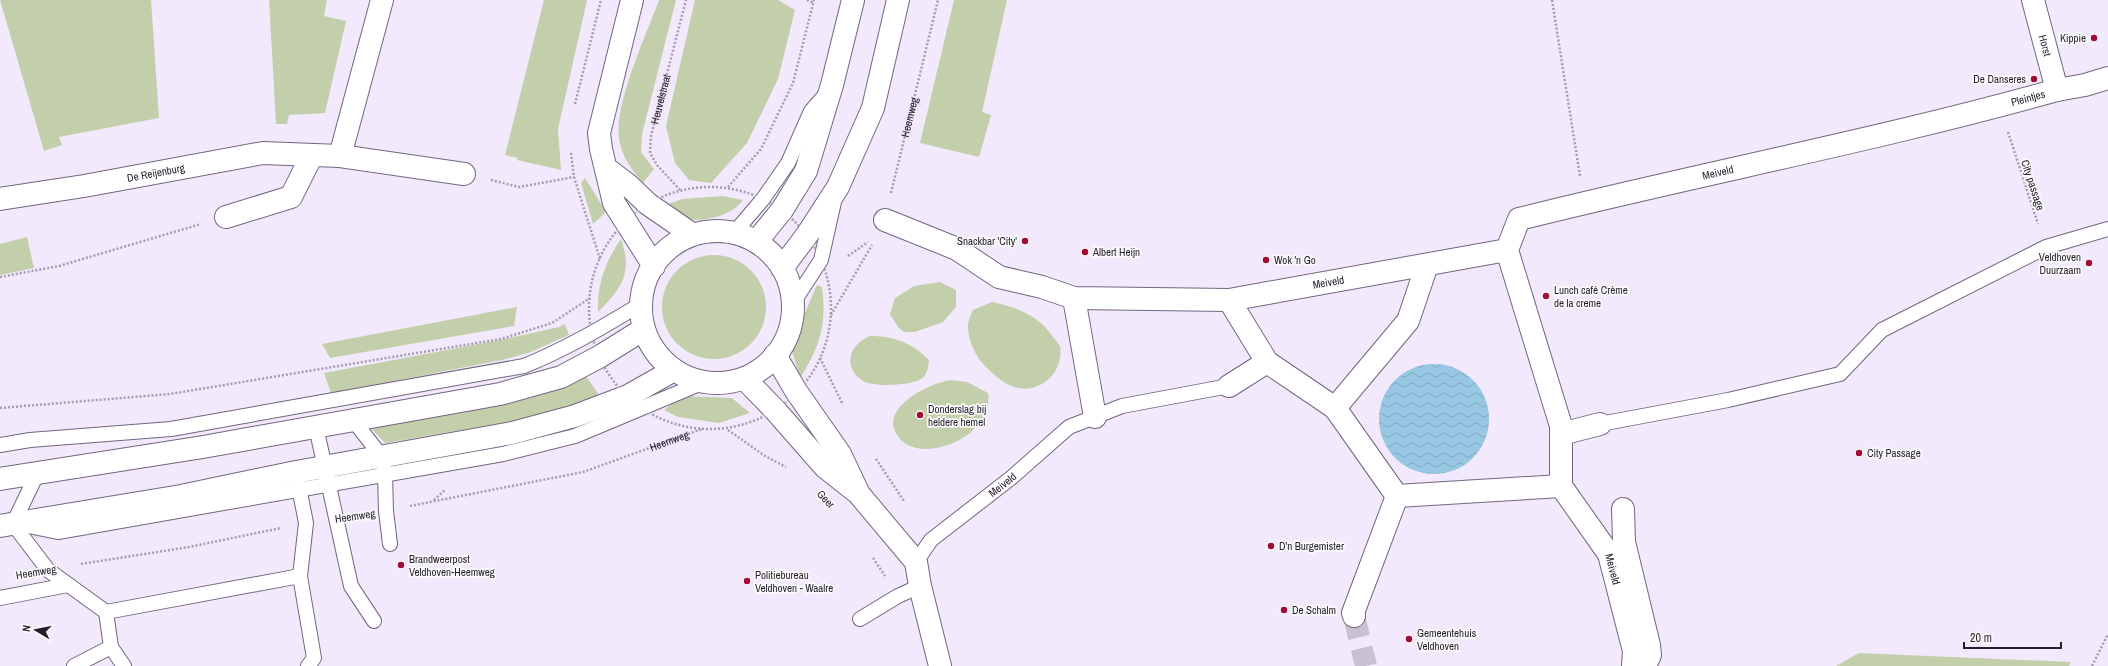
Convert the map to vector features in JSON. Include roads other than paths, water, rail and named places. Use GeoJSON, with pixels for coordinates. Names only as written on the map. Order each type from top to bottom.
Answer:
{"type":"FeatureCollection","features":[{"type":"Feature","properties":{"kind":"street"},"geometry":{"type":"LineString","coordinates":[[340,156],[382,0]]}},
{"type":"Feature","properties":{"kind":"street"},"geometry":{"type":"LineString","coordinates":[[632,0],[599,133],[601,149],[614,203],[654,266]]}},
{"type":"Feature","properties":{"kind":"street"},"geometry":{"type":"LineString","coordinates":[[756,242],[782,210],[806,171],[832,85],[853,0]]}},
{"type":"Feature","properties":{"kind":"street"},"geometry":{"type":"LineString","coordinates":[[782,268],[807,235],[838,187],[873,108],[898,0]]}},
{"type":"Feature","properties":{"kind":"street","name":"Horst"},"geometry":{"type":"LineString","coordinates":[[2033,0],[2057,90]]}},
{"type":"Feature","properties":{"kind":"street","name":"Pleintjes"},"geometry":{"type":"LineString","coordinates":[[1949,119],[2108,78]]}},
{"type":"Feature","properties":{"kind":"street","name":"Meiveld"},"geometry":{"type":"LineString","coordinates":[[881,227],[956,249],[999,277],[1042,287],[1074,298],[1230,300],[1507,250],[1519,219],[1584,202],[1854,142],[1949,119]]}},
{"type":"Feature","properties":{"kind":"street","name":"De Reijenburg"},"geometry":{"type":"LineString","coordinates":[[0,199],[84,186],[263,153],[340,156],[464,174]]}},
{"type":"Feature","properties":{"kind":"street"},"geometry":{"type":"LineString","coordinates":[[226,216],[291,197],[312,155]]}},
{"type":"Feature","properties":{"kind":"street"},"geometry":{"type":"LineString","coordinates":[[607,169],[648,204],[693,235]]}},
{"type":"Feature","properties":{"kind":"street"},"geometry":{"type":"LineString","coordinates":[[713,231],[734,233],[756,242],[770,253],[782,268],[792,290],[793,303],[791,318],[784,342],[775,355],[761,370],[745,379],[728,382],[704,382],[688,377],[674,370],[655,352],[644,329],[641,304],[646,280],[657,260],[674,244],[693,235],[713,231]]}},
{"type":"Feature","properties":{"kind":"street"},"geometry":{"type":"LineString","coordinates":[[1397,496],[1561,486],[1561,426],[1507,250]]}},
{"type":"Feature","properties":{"kind":"street"},"geometry":{"type":"LineString","coordinates":[[1335,408],[1408,321],[1427,265]]}},
{"type":"Feature","properties":{"kind":"street"},"geometry":{"type":"LineString","coordinates":[[1074,298],[1095,417]]}},
{"type":"Feature","properties":{"kind":"street"},"geometry":{"type":"LineString","coordinates":[[1230,300],[1267,362],[1335,408],[1397,496]]}},
{"type":"Feature","properties":{"kind":"street"},"geometry":{"type":"LineString","coordinates":[[0,480],[316,427],[500,394],[561,377],[599,357],[644,329]]}},
{"type":"Feature","properties":{"kind":"street"},"geometry":{"type":"LineString","coordinates":[[775,355],[796,391],[840,454],[858,493]]}},
{"type":"Feature","properties":{"kind":"street","name":"Meiveld"},"geometry":{"type":"LineString","coordinates":[[1229,386],[1267,362]]}},
{"type":"Feature","properties":{"kind":"street"},"geometry":{"type":"LineString","coordinates":[[7,525],[181,496],[298,481],[384,465],[575,416],[628,396],[674,370]]}},
{"type":"Feature","properties":{"kind":"street"},"geometry":{"type":"LineString","coordinates":[[745,379],[775,410],[825,467],[858,493],[916,562],[920,586],[940,666]]}},
{"type":"Feature","properties":{"kind":"street"},"geometry":{"type":"LineString","coordinates":[[1561,434],[1600,424]]}},
{"type":"Feature","properties":{"kind":"street","name":"Meiveld"},"geometry":{"type":"LineString","coordinates":[[1561,486],[1610,554],[1634,651],[1633,666]]}},
{"type":"Feature","properties":{"kind":"street"},"geometry":{"type":"LineString","coordinates":[[1354,616],[1353,613],[1397,496]]}},
{"type":"Feature","properties":{"kind":"street"},"geometry":{"type":"LineString","coordinates":[[1623,509],[1624,542],[1649,645],[1650,655],[1645,666]]}},
{"type":"Feature","properties":{"kind":"lane"},"geometry":{"type":"LineString","coordinates":[[734,233],[762,199],[788,163],[812,111],[832,85]]}},
{"type":"Feature","properties":{"kind":"lane"},"geometry":{"type":"LineString","coordinates":[[793,303],[821,260],[838,187]]}},
{"type":"Feature","properties":{"kind":"lane"},"geometry":{"type":"LineString","coordinates":[[1600,424],[1728,400],[1840,374],[1882,330],[2046,247],[2108,229]]}},
{"type":"Feature","properties":{"kind":"lane"},"geometry":{"type":"LineString","coordinates":[[0,445],[30,440],[171,429],[524,366],[555,353],[592,334],[641,304]]}},
{"type":"Feature","properties":{"kind":"lane"},"geometry":{"type":"LineString","coordinates":[[384,465],[476,460],[575,436],[704,382]]}},
{"type":"Feature","properties":{"kind":"lane","name":"Meiveld"},"geometry":{"type":"LineString","coordinates":[[916,562],[931,540],[1011,478],[1069,427],[1122,406],[1229,386]]}},
{"type":"Feature","properties":{"kind":"lane"},"geometry":{"type":"LineString","coordinates":[[353,420],[384,465],[386,512],[390,544]]}},
{"type":"Feature","properties":{"kind":"lane"},"geometry":{"type":"LineString","coordinates":[[316,427],[351,586],[374,621]]}},
{"type":"Feature","properties":{"kind":"lane"},"geometry":{"type":"LineString","coordinates":[[37,474],[7,525],[48,570],[106,612],[300,576]]}},
{"type":"Feature","properties":{"kind":"lane"},"geometry":{"type":"LineString","coordinates":[[298,481],[306,523],[300,576],[314,658],[308,666]]}},
{"type":"Feature","properties":{"kind":"lane"},"geometry":{"type":"LineString","coordinates":[[0,598],[68,585]]}},
{"type":"Feature","properties":{"kind":"lane"},"geometry":{"type":"LineString","coordinates":[[860,619],[898,596],[920,586]]}},
{"type":"Feature","properties":{"kind":"lane"},"geometry":{"type":"LineString","coordinates":[[106,612],[111,647],[124,666]]}},
{"type":"Feature","properties":{"kind":"lane"},"geometry":{"type":"LineString","coordinates":[[74,666],[111,647]]}},
{"type":"Feature","properties":{"kind":"water"},"geometry":{"type":"Polygon","coordinates":[[[1434,364],[1455,368],[1465,373],[1473,380],[1480,388],[1485,398],[1489,419],[1485,440],[1480,450],[1473,458],[1465,465],[1455,470],[1434,474],[1413,470],[1403,465],[1395,458],[1388,450],[1383,440],[1379,419],[1383,398],[1388,388],[1395,380],[1403,373],[1413,368],[1434,364]]]}},
{"type":"Feature","properties":{"kind":"tunnel"},"geometry":{"type":"LineString","coordinates":[[1354,616],[1366,666]]}},
{"type":"Feature","properties":{"kind":"place","name":"Kippie"},"geometry":{"type":"Point","coordinates":[2094,38]}},
{"type":"Feature","properties":{"kind":"place","name":"De Danseres"},"geometry":{"type":"Point","coordinates":[2034,79]}},
{"type":"Feature","properties":{"kind":"place","name":"Snackbar 'City'"},"geometry":{"type":"Point","coordinates":[1025,241]}},
{"type":"Feature","properties":{"kind":"place","name":"Albert Heijn"},"geometry":{"type":"Point","coordinates":[1085,252]}},
{"type":"Feature","properties":{"kind":"place","name":"Wok 'n Go"},"geometry":{"type":"Point","coordinates":[1266,260]}},
{"type":"Feature","properties":{"kind":"place","name":"Veldhoven Duurzaam"},"geometry":{"type":"Point","coordinates":[2089,263]}},
{"type":"Feature","properties":{"kind":"place","name":"Lunch café Crème de la creme"},"geometry":{"type":"Point","coordinates":[1546,296]}},
{"type":"Feature","properties":{"kind":"place","name":"Donderslag bij heldere hemel"},"geometry":{"type":"Point","coordinates":[920,415]}},
{"type":"Feature","properties":{"kind":"place","name":"City Passage"},"geometry":{"type":"Point","coordinates":[1859,453]}},
{"type":"Feature","properties":{"kind":"place","name":"D'n Burgemister"},"geometry":{"type":"Point","coordinates":[1271,546]}},
{"type":"Feature","properties":{"kind":"place","name":"Brandweerpost Veldhoven-Heemweg"},"geometry":{"type":"Point","coordinates":[401,565]}},
{"type":"Feature","properties":{"kind":"place","name":"Politiebureau Veldhoven - Waalre"},"geometry":{"type":"Point","coordinates":[747,581]}},
{"type":"Feature","properties":{"kind":"place","name":"De Schalm"},"geometry":{"type":"Point","coordinates":[1284,610]}},
{"type":"Feature","properties":{"kind":"place","name":"Gemeentehuis Veldhoven"},"geometry":{"type":"Point","coordinates":[1409,639]}}]}
